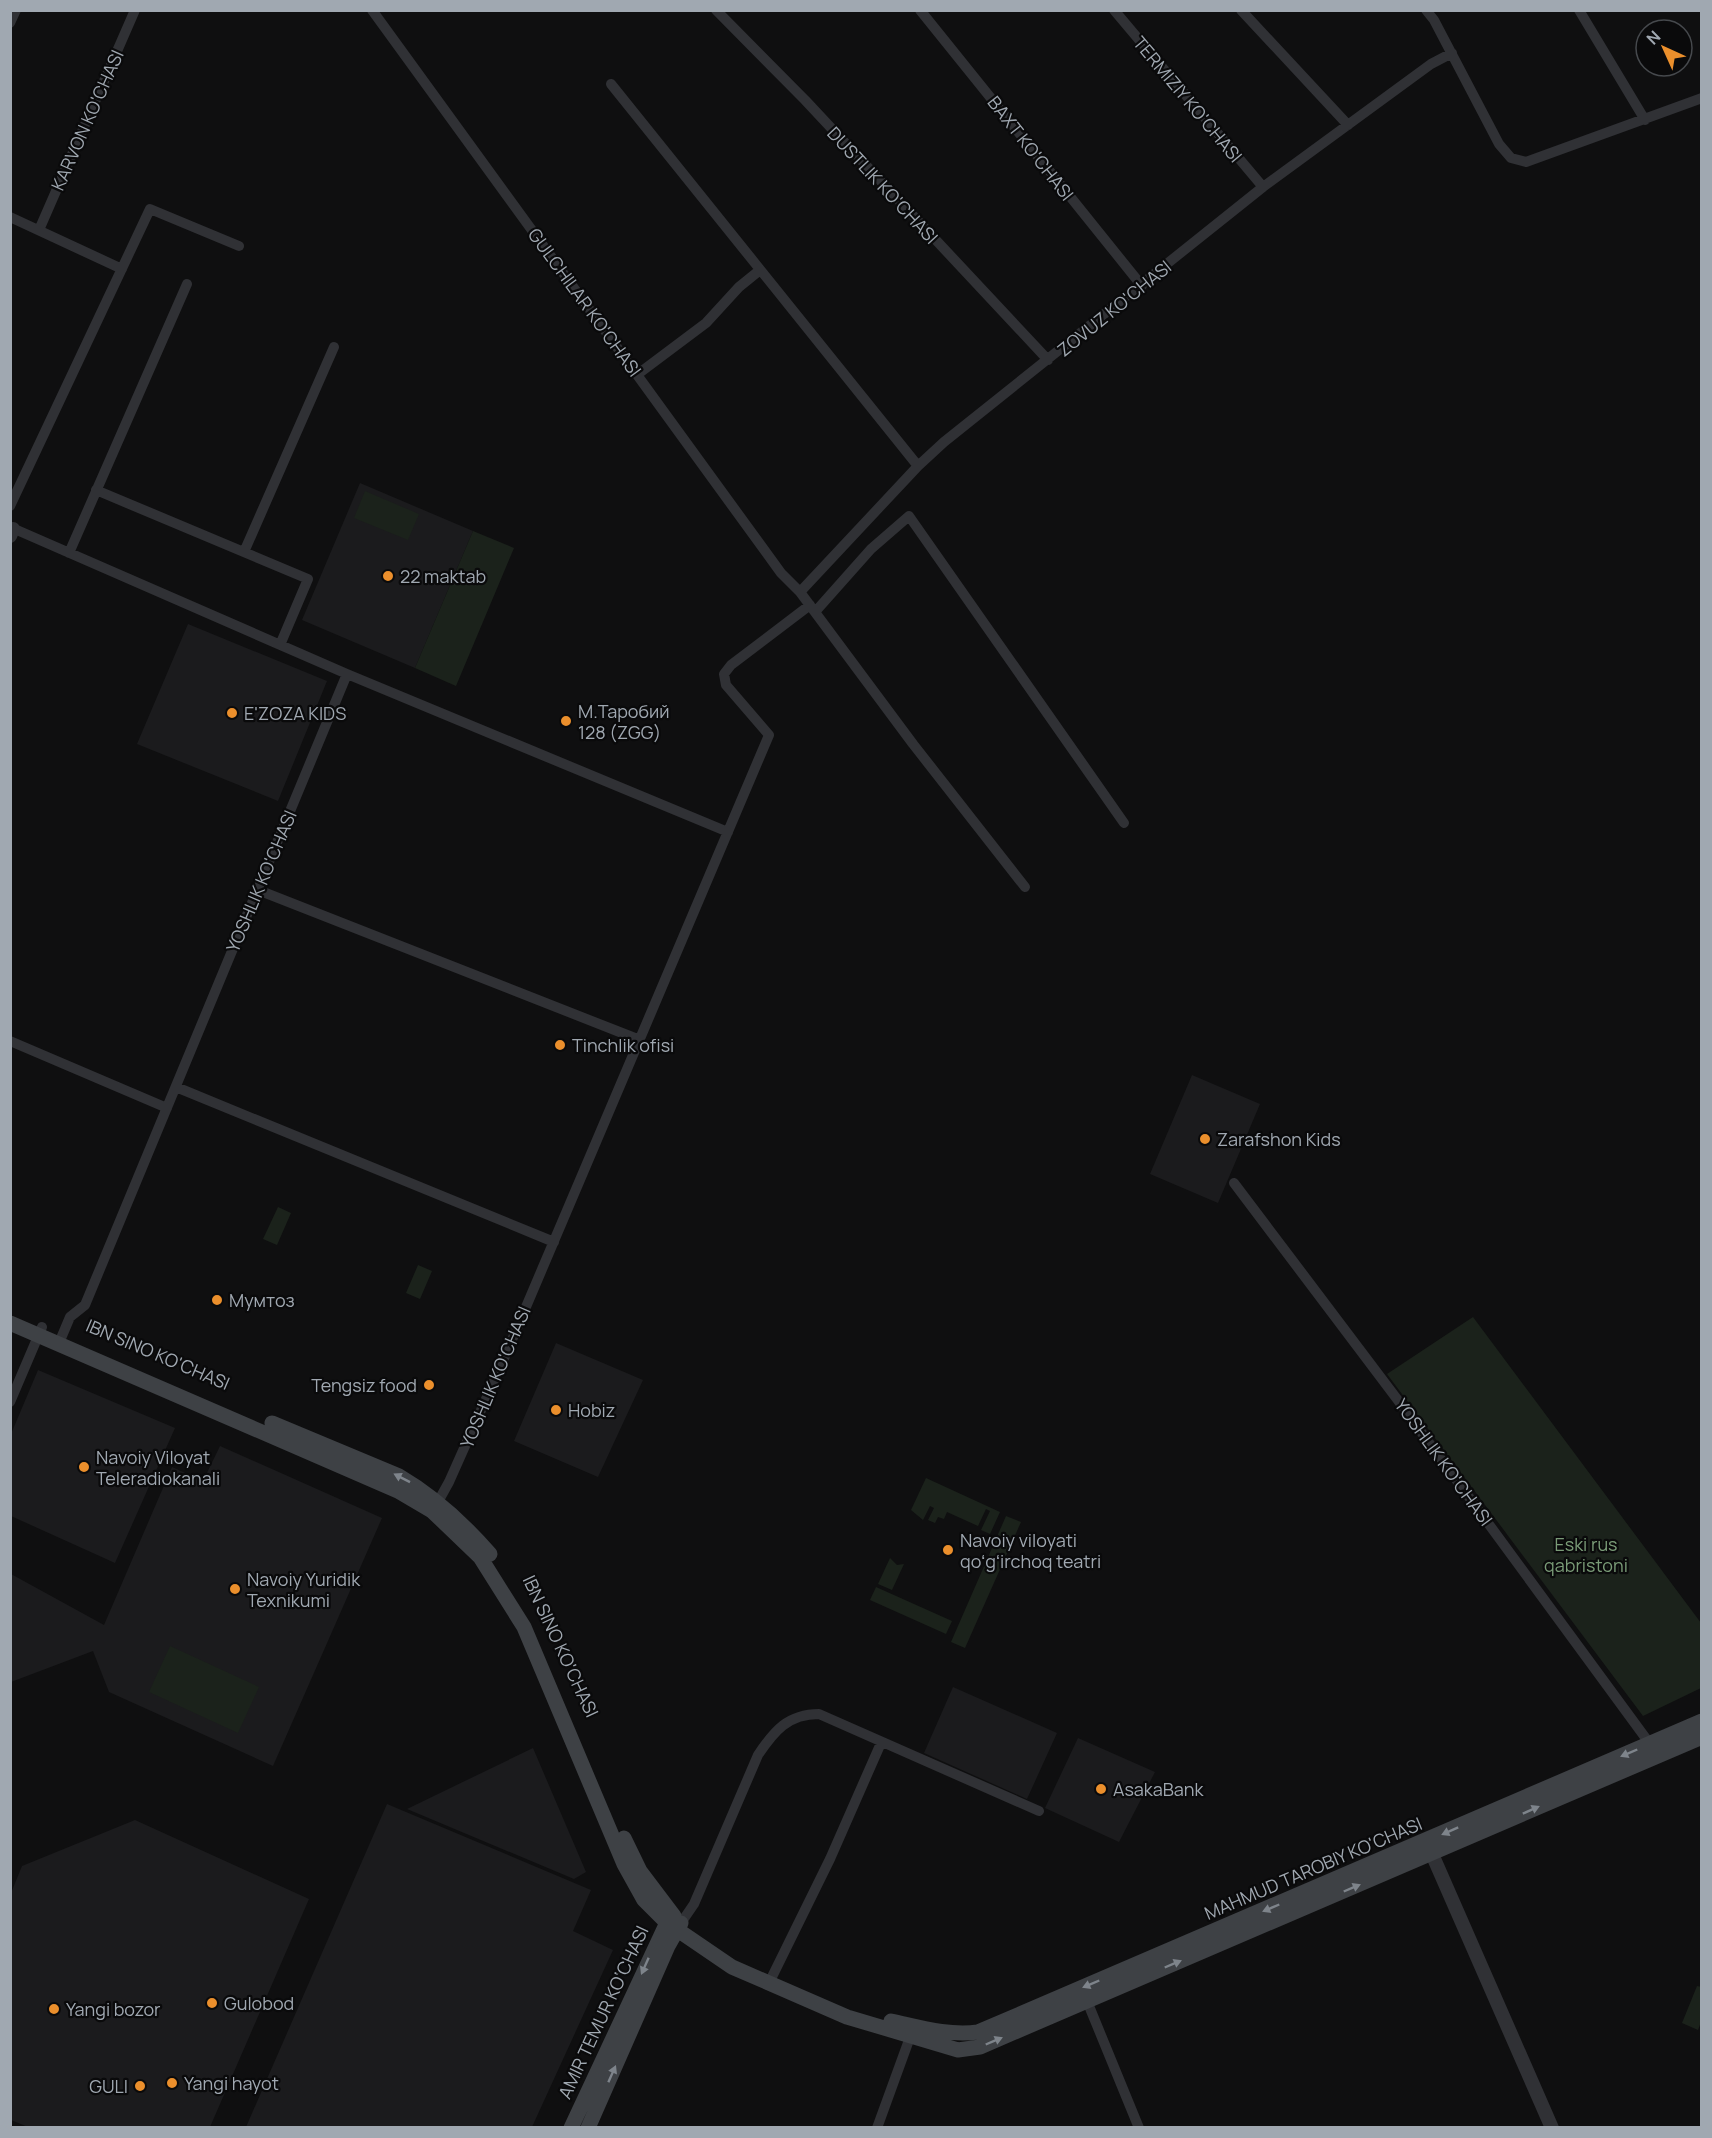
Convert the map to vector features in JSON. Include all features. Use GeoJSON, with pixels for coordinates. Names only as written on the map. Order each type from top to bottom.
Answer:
{"type":"FeatureCollection","features":[{"type":"Feature","properties":{"kind":"main road"},"geometry":{"type":"LineString","coordinates":[[10,1314],[41,1331]]}},
{"type":"Feature","properties":{"kind":"main road","name":"MAHMUD TAROBIY KO'CHASI"},"geometry":{"type":"LineString","coordinates":[[10,1323],[41,1331],[60,1339],[435,1506],[480,1557],[524,1627],[624,1864],[644,1900],[732,1968],[770,1980],[847,2017],[913,2031],[958,2050],[980,2047],[1701,1737]]}},
{"type":"Feature","properties":{"kind":"main road","name":"MAHMUD TAROBIY KO'CHASI"},"geometry":{"type":"LineString","coordinates":[[913,2031],[964,2034],[978,2032],[1701,1721]]}},
{"type":"Feature","properties":{"kind":"main road","name":"AMIR TEMUR KO‘CHASI"},"geometry":{"type":"LineString","coordinates":[[571,2127],[674,1923]]}},
{"type":"Feature","properties":{"kind":"main road","name":"AMIR TEMUR KO‘CHASI"},"geometry":{"type":"LineString","coordinates":[[588,2127],[668,1946],[674,1923]]}},
{"type":"Feature","properties":{"kind":"street"},"geometry":{"type":"LineString","coordinates":[[10,23],[16,10]]}},
{"type":"Feature","properties":{"kind":"street","name":"KARVON KO'CHASI"},"geometry":{"type":"LineString","coordinates":[[39,230],[135,10]]}},
{"type":"Feature","properties":{"kind":"street","name":"GULCHILAR KO'CHASI"},"geometry":{"type":"LineString","coordinates":[[372,10],[781,573],[800,592],[913,744],[1025,887]]}},
{"type":"Feature","properties":{"kind":"street","name":"DUSTLIK KO'CHASI"},"geometry":{"type":"LineString","coordinates":[[716,10],[805,100],[1048,360]]}},
{"type":"Feature","properties":{"kind":"street","name":"BAXT KO'CHASI"},"geometry":{"type":"LineString","coordinates":[[920,10],[1142,286]]}},
{"type":"Feature","properties":{"kind":"street","name":"TERMIZIY KO'CHASI"},"geometry":{"type":"LineString","coordinates":[[1114,10],[1263,187]]}},
{"type":"Feature","properties":{"kind":"street"},"geometry":{"type":"LineString","coordinates":[[1241,10],[1348,125]]}},
{"type":"Feature","properties":{"kind":"street"},"geometry":{"type":"LineString","coordinates":[[1426,10],[1452,53],[1500,144],[1511,158],[1526,162],[1701,98]]}},
{"type":"Feature","properties":{"kind":"street"},"geometry":{"type":"LineString","coordinates":[[1579,10],[1645,120]]}},
{"type":"Feature","properties":{"kind":"street","name":"ZOVUZ KO'CHASI"},"geometry":{"type":"LineString","coordinates":[[800,592],[918,466],[1263,187],[1431,64],[1452,53]]}},
{"type":"Feature","properties":{"kind":"street"},"geometry":{"type":"LineString","coordinates":[[610,84],[918,466]]}},
{"type":"Feature","properties":{"kind":"street"},"geometry":{"type":"LineString","coordinates":[[10,506],[150,209],[239,246]]}},
{"type":"Feature","properties":{"kind":"street"},"geometry":{"type":"LineString","coordinates":[[10,216],[122,269]]}},
{"type":"Feature","properties":{"kind":"street"},"geometry":{"type":"LineString","coordinates":[[638,374],[706,323],[739,287],[760,270]]}},
{"type":"Feature","properties":{"kind":"street"},"geometry":{"type":"LineString","coordinates":[[69,553],[187,284]]}},
{"type":"Feature","properties":{"kind":"street"},"geometry":{"type":"LineString","coordinates":[[244,552],[334,347]]}},
{"type":"Feature","properties":{"kind":"street"},"geometry":{"type":"LineString","coordinates":[[96,490],[308,579],[280,645]]}},
{"type":"Feature","properties":{"kind":"street"},"geometry":{"type":"LineString","coordinates":[[812,608],[871,549],[909,516],[1124,823]]}},
{"type":"Feature","properties":{"kind":"street"},"geometry":{"type":"LineString","coordinates":[[11,531],[69,553],[347,674],[728,832]]}},
{"type":"Feature","properties":{"kind":"street","name":"YOSHLIK KO'CHASI"},"geometry":{"type":"LineString","coordinates":[[435,1506],[449,1482],[554,1242],[769,735],[726,685],[724,674],[731,665],[812,608]]}},
{"type":"Feature","properties":{"kind":"street","name":"YOSHLIK KO'CHASI"},"geometry":{"type":"LineString","coordinates":[[60,1339],[69,1317],[85,1305],[347,674]]}},
{"type":"Feature","properties":{"kind":"street"},"geometry":{"type":"LineString","coordinates":[[258,890],[640,1040]]}},
{"type":"Feature","properties":{"kind":"street"},"geometry":{"type":"LineString","coordinates":[[10,1041],[167,1108]]}},
{"type":"Feature","properties":{"kind":"street"},"geometry":{"type":"LineString","coordinates":[[176,1087],[554,1242]]}},
{"type":"Feature","properties":{"kind":"street","name":"YOSHLIK KO'CHASI"},"geometry":{"type":"LineString","coordinates":[[1234,1183],[1397,1399],[1650,1744]]}},
{"type":"Feature","properties":{"kind":"street"},"geometry":{"type":"LineString","coordinates":[[10,1402],[41,1331]]}},
{"type":"Feature","properties":{"kind":"street"},"geometry":{"type":"LineString","coordinates":[[674,1923],[694,1904],[758,1755],[772,1734],[788,1719],[819,1714],[1039,1811]]}},
{"type":"Feature","properties":{"kind":"street"},"geometry":{"type":"LineString","coordinates":[[770,1980],[830,1858],[881,1743]]}},
{"type":"Feature","properties":{"kind":"street"},"geometry":{"type":"LineString","coordinates":[[1432,1854],[1552,2127]]}},
{"type":"Feature","properties":{"kind":"street"},"geometry":{"type":"LineString","coordinates":[[1087,2001],[1140,2127]]}},
{"type":"Feature","properties":{"kind":"street"},"geometry":{"type":"LineString","coordinates":[[877,2127],[913,2031]]}},
{"type":"Feature","properties":{"kind":"shaded area","name":"22 maktab"},"geometry":{"type":"Polygon","coordinates":[[[360,483],[473,531],[415,668],[302,620],[360,483]]]}},
{"type":"Feature","properties":{"kind":"shaded area","name":"E'ZOZA KIDS"},"geometry":{"type":"Polygon","coordinates":[[[188,624],[327,681],[278,801],[137,744],[188,624]]]}},
{"type":"Feature","properties":{"kind":"shaded area","name":"Zarafshon Kids"},"geometry":{"type":"Polygon","coordinates":[[[1192,1075],[1260,1104],[1218,1203],[1150,1174],[1192,1075]]]}},
{"type":"Feature","properties":{"kind":"shaded area"},"geometry":{"type":"Polygon","coordinates":[[[556,1343],[643,1380],[598,1477],[514,1441],[556,1343]]]}},
{"type":"Feature","properties":{"kind":"shaded area","name":"Navoiy Viloyat Teleradiokanali"},"geometry":{"type":"Polygon","coordinates":[[[38,1370],[175,1428],[115,1563],[11,1516],[11,1434],[38,1370]]]}},
{"type":"Feature","properties":{"kind":"shaded area","name":"Navoiy Yuridik Texnikumi"},"geometry":{"type":"Polygon","coordinates":[[[220,1446],[382,1518],[273,1766],[109,1692],[93,1651],[11,1682],[11,1574],[104,1625],[172,1467],[203,1481],[220,1446]]]}},
{"type":"Feature","properties":{"kind":"shaded area"},"geometry":{"type":"Polygon","coordinates":[[[953,1687],[1057,1733],[1027,1799],[924,1753],[953,1687]]]}},
{"type":"Feature","properties":{"kind":"shaded area"},"geometry":{"type":"Polygon","coordinates":[[[1078,1738],[1155,1772],[1119,1842],[1045,1808],[1078,1738]]]}},
{"type":"Feature","properties":{"kind":"shaded area"},"geometry":{"type":"Polygon","coordinates":[[[533,1748],[586,1872],[574,1879],[407,1809],[533,1748]]]}},
{"type":"Feature","properties":{"kind":"shaded area"},"geometry":{"type":"Polygon","coordinates":[[[387,1804],[591,1890],[573,1931],[613,1950],[532,2127],[246,2127],[387,1804]]]}},
{"type":"Feature","properties":{"kind":"shaded area"},"geometry":{"type":"Polygon","coordinates":[[[135,1820],[309,1899],[210,2127],[28,2127],[11,2120],[11,1893],[22,1866],[135,1820]]]}},
{"type":"Feature","properties":{"kind":"green space"},"geometry":{"type":"Polygon","coordinates":[[[365,491],[419,514],[408,540],[354,518],[365,491]]]}},
{"type":"Feature","properties":{"kind":"green space"},"geometry":{"type":"Polygon","coordinates":[[[473,531],[514,548],[456,686],[415,668],[473,531]]]}},
{"type":"Feature","properties":{"kind":"green space"},"geometry":{"type":"Polygon","coordinates":[[[278,1207],[291,1213],[277,1245],[263,1239],[278,1207]]]}},
{"type":"Feature","properties":{"kind":"green space"},"geometry":{"type":"Polygon","coordinates":[[[418,1265],[432,1271],[420,1299],[406,1293],[418,1265]]]}},
{"type":"Feature","properties":{"kind":"green space","name":"Eski rus qabristoni"},"geometry":{"type":"Polygon","coordinates":[[[1473,1317],[1701,1623],[1701,1688],[1643,1716],[1387,1374],[1473,1317]]]}},
{"type":"Feature","properties":{"kind":"green space"},"geometry":{"type":"Polygon","coordinates":[[[926,1478],[1000,1512],[990,1534],[981,1530],[990,1511],[986,1509],[978,1526],[947,1512],[944,1519],[938,1517],[935,1523],[928,1520],[934,1508],[930,1506],[923,1520],[911,1510],[926,1478]]]}},
{"type":"Feature","properties":{"kind":"green space"},"geometry":{"type":"Polygon","coordinates":[[[1006,1516],[1021,1522],[965,1648],[951,1642],[1006,1516]]]}},
{"type":"Feature","properties":{"kind":"green space"},"geometry":{"type":"Polygon","coordinates":[[[890,1558],[897,1565],[904,1564],[892,1590],[878,1584],[890,1558]]]}},
{"type":"Feature","properties":{"kind":"green space"},"geometry":{"type":"Polygon","coordinates":[[[876,1587],[952,1621],[946,1634],[870,1600],[876,1587]]]}},
{"type":"Feature","properties":{"kind":"green space"},"geometry":{"type":"Polygon","coordinates":[[[170,1646],[259,1687],[238,1733],[149,1692],[170,1646]]]}},
{"type":"Feature","properties":{"kind":"green space"},"geometry":{"type":"Polygon","coordinates":[[[1697,1986],[1702,1987],[1701,2022],[1698,2030],[1682,2023],[1697,1986]]]}},
{"type":"Feature","properties":{"kind":"place","name":"22 maktab"},"geometry":{"type":"Point","coordinates":[388,576]}},
{"type":"Feature","properties":{"kind":"place","name":"E'ZOZA KIDS"},"geometry":{"type":"Point","coordinates":[232,713]}},
{"type":"Feature","properties":{"kind":"place","name":"М.Таробий 128 (ZGG)"},"geometry":{"type":"Point","coordinates":[566,721]}},
{"type":"Feature","properties":{"kind":"place","name":"Tinchlik ofisi"},"geometry":{"type":"Point","coordinates":[560,1045]}},
{"type":"Feature","properties":{"kind":"place","name":"Zarafshon Kids"},"geometry":{"type":"Point","coordinates":[1205,1139]}},
{"type":"Feature","properties":{"kind":"place","name":"Мумтоз"},"geometry":{"type":"Point","coordinates":[217,1300]}},
{"type":"Feature","properties":{"kind":"place","name":"Tengsiz food"},"geometry":{"type":"Point","coordinates":[429,1385]}},
{"type":"Feature","properties":{"kind":"place","name":"Hobiz"},"geometry":{"type":"Point","coordinates":[556,1410]}},
{"type":"Feature","properties":{"kind":"place","name":"Navoiy Viloyat Teleradiokanali"},"geometry":{"type":"Point","coordinates":[84,1467]}},
{"type":"Feature","properties":{"kind":"place","name":"Navoiy viloyati qoʻgʻirchoq teatri"},"geometry":{"type":"Point","coordinates":[948,1550]}},
{"type":"Feature","properties":{"kind":"place","name":"Navoiy Yuridik Texnikumi"},"geometry":{"type":"Point","coordinates":[235,1589]}},
{"type":"Feature","properties":{"kind":"place","name":"AsakaBank"},"geometry":{"type":"Point","coordinates":[1101,1789]}},
{"type":"Feature","properties":{"kind":"place","name":"Gulobod"},"geometry":{"type":"Point","coordinates":[212,2003]}},
{"type":"Feature","properties":{"kind":"place","name":"Yangi bozor"},"geometry":{"type":"Point","coordinates":[54,2009]}},
{"type":"Feature","properties":{"kind":"place","name":"Yangi hayot"},"geometry":{"type":"Point","coordinates":[172,2083]}},
{"type":"Feature","properties":{"kind":"place","name":"GULI"},"geometry":{"type":"Point","coordinates":[140,2086]}}]}
